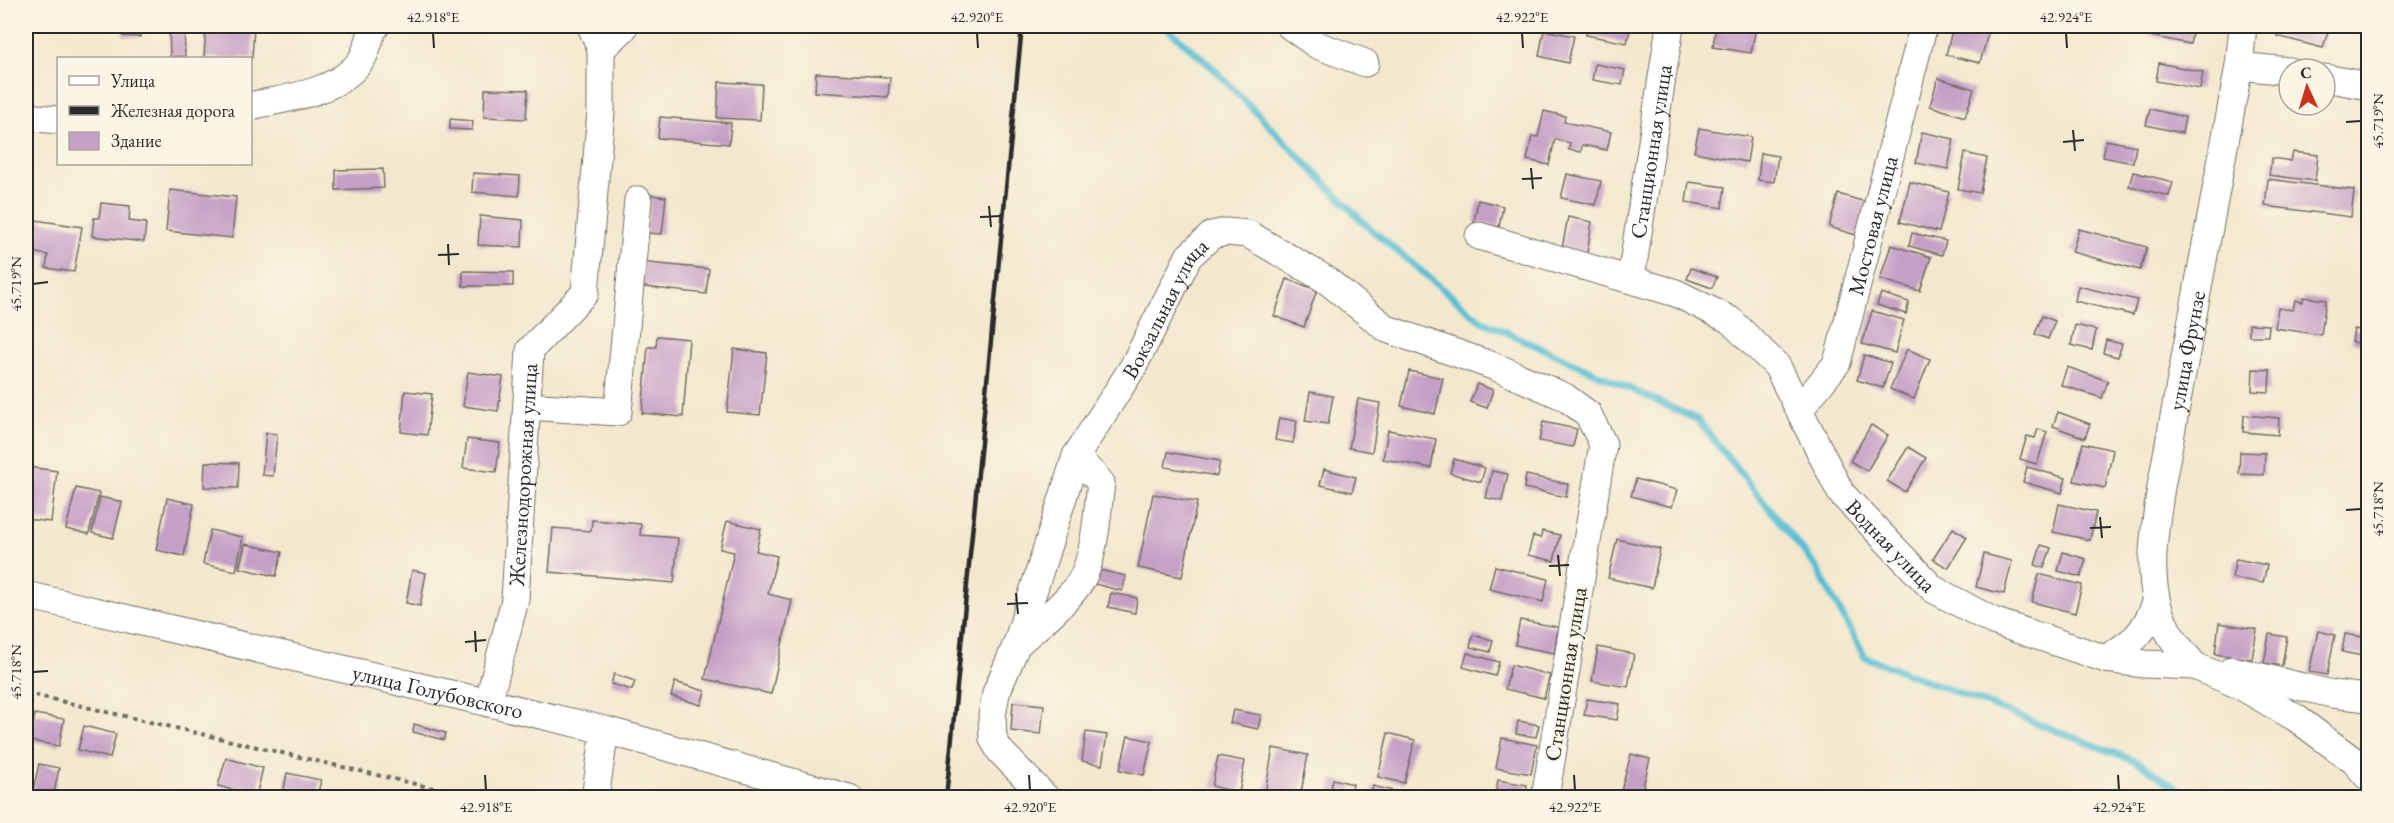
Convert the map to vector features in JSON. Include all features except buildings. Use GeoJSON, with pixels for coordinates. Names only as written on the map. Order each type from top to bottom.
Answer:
{"type":"FeatureCollection","features":[{"type":"Feature","properties":{"kind":"street"},"geometry":{"type":"LineString","coordinates":[[252,106],[302,94],[337,82],[362,58],[373,28],[376,26]]}},
{"type":"Feature","properties":{"kind":"street"},"geometry":{"type":"LineString","coordinates":[[623,26],[596,37],[602,112],[585,293],[629,297]]}},
{"type":"Feature","properties":{"kind":"street"},"geometry":{"type":"LineString","coordinates":[[1290,26],[1317,45],[1365,63]]}},
{"type":"Feature","properties":{"kind":"street","name":"Станционная улица"},"geometry":{"type":"LineString","coordinates":[[1631,278],[1670,26]]}},
{"type":"Feature","properties":{"kind":"street","name":"улица Фрунзе"},"geometry":{"type":"LineString","coordinates":[[2189,659],[2166,629],[2156,603],[2153,546],[2156,517],[2239,66],[2243,26]]}},
{"type":"Feature","properties":{"kind":"street","name":"Мостовая улица"},"geometry":{"type":"LineString","coordinates":[[1800,409],[1837,363],[1922,32]]}},
{"type":"Feature","properties":{"kind":"street"},"geometry":{"type":"LineString","coordinates":[[2239,66],[2277,70]]}},
{"type":"Feature","properties":{"kind":"street"},"geometry":{"type":"LineString","coordinates":[[2337,80],[2368,86]]}},
{"type":"Feature","properties":{"kind":"street"},"geometry":{"type":"LineString","coordinates":[[26,117],[57,120]]}},
{"type":"Feature","properties":{"kind":"street"},"geometry":{"type":"LineString","coordinates":[[527,406],[618,412],[638,200]]}},
{"type":"Feature","properties":{"kind":"street","name":"Вокзальная улица"},"geometry":{"type":"LineString","coordinates":[[1046,798],[1000,752],[993,740],[992,716],[996,693],[1016,646],[1076,456],[1133,367],[1189,256],[1212,235],[1238,231],[1248,234],[1325,279],[1387,329],[1496,367],[1565,397],[1588,414],[1603,444]]}},
{"type":"Feature","properties":{"kind":"street","name":"Водная улица"},"geometry":{"type":"LineString","coordinates":[[1479,236],[1631,278],[1676,293],[1730,320],[1777,366],[1841,493],[1933,589],[1993,621],[2106,659],[2144,664],[2189,659],[2296,718],[2354,760],[2368,777]]}},
{"type":"Feature","properties":{"kind":"street","name":"Железнодорожная улица"},"geometry":{"type":"LineString","coordinates":[[488,703],[515,600],[530,350],[585,293]]}},
{"type":"Feature","properties":{"kind":"street","name":"Станционная улица"},"geometry":{"type":"LineString","coordinates":[[1545,798],[1603,444]]}},
{"type":"Feature","properties":{"kind":"street"},"geometry":{"type":"LineString","coordinates":[[1016,646],[1063,602],[1083,576],[1092,546],[1101,483],[1076,456]]}},
{"type":"Feature","properties":{"kind":"street","name":"улица Голубовского"},"geometry":{"type":"LineString","coordinates":[[26,595],[605,730],[849,798]]}},
{"type":"Feature","properties":{"kind":"street"},"geometry":{"type":"LineString","coordinates":[[2106,659],[2134,641],[2146,627],[2156,603]]}},
{"type":"Feature","properties":{"kind":"street"},"geometry":{"type":"LineString","coordinates":[[2189,659],[2332,694],[2368,698]]}},
{"type":"Feature","properties":{"kind":"street"},"geometry":{"type":"LineString","coordinates":[[595,798],[605,730]]}},
{"type":"Feature","properties":{"kind":"path"},"geometry":{"type":"LineString","coordinates":[[26,693],[475,798]]}},
{"type":"Feature","properties":{"kind":"waterway"},"geometry":{"type":"LineString","coordinates":[[1165,26],[1213,68],[1366,225],[1480,320],[1698,420],[1816,567],[1865,657],[2140,763],[2190,798]]}},
{"type":"Feature","properties":{"kind":"railway"},"geometry":{"type":"LineString","coordinates":[[946,798],[1022,26]]}}]}
